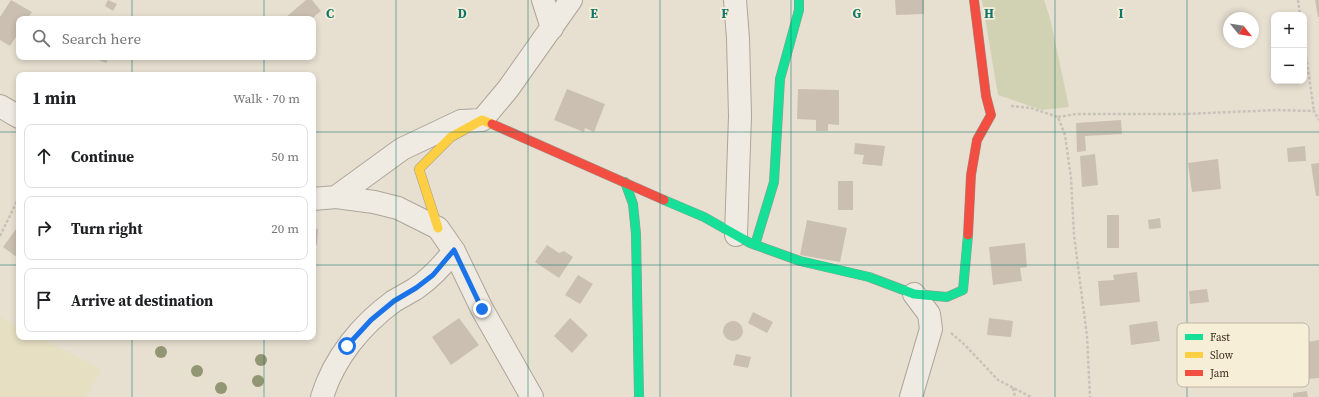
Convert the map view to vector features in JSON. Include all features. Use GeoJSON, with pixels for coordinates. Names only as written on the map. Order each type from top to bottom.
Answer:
{"type":"FeatureCollection","features":[{"type":"Feature","properties":{"kind":"street"},"geometry":{"type":"LineString","coordinates":[[543,0],[552,28]]}},
{"type":"Feature","properties":{"kind":"street"},"geometry":{"type":"LineString","coordinates":[[532,397],[482,309],[454,250],[438,228],[419,168],[451,137],[482,120],[508,89],[571,0]]}},
{"type":"Feature","properties":{"kind":"street"},"geometry":{"type":"LineString","coordinates":[[735,0],[738,38],[740,116],[735,201],[736,235]]}},
{"type":"Feature","properties":{"kind":"street"},"geometry":{"type":"LineString","coordinates":[[755,245],[774,182],[780,79],[799,10],[799,0]]}},
{"type":"Feature","properties":{"kind":"street"},"geometry":{"type":"LineString","coordinates":[[336,198],[402,149],[461,121],[482,120],[704,217],[755,245],[800,261],[869,277],[914,294],[947,297],[963,290],[968,247],[971,175],[977,140],[991,116],[986,96],[974,0]]}},
{"type":"Feature","properties":{"kind":"street"},"geometry":{"type":"LineString","coordinates":[[0,106],[16,115]]}},
{"type":"Feature","properties":{"kind":"street"},"geometry":{"type":"LineString","coordinates":[[625,182],[633,204],[636,234],[639,397]]}},
{"type":"Feature","properties":{"kind":"street"},"geometry":{"type":"LineString","coordinates":[[316,199],[336,198],[374,202],[398,208],[438,228]]}},
{"type":"Feature","properties":{"kind":"street"},"geometry":{"type":"LineString","coordinates":[[322,397],[333,369],[347,346],[371,320],[394,301],[416,288],[433,275],[454,250]]}},
{"type":"Feature","properties":{"kind":"street"},"geometry":{"type":"LineString","coordinates":[[911,397],[931,329],[929,314],[914,294]]}},
{"type":"Feature","properties":{"kind":"path"},"geometry":{"type":"LineString","coordinates":[[1298,0],[1300,12]]}},
{"type":"Feature","properties":{"kind":"path"},"geometry":{"type":"LineString","coordinates":[[1305,48],[1314,111],[1319,120]]}},
{"type":"Feature","properties":{"kind":"path"},"geometry":{"type":"LineString","coordinates":[[986,96],[1005,106],[1031,108],[1058,116],[1076,114],[1186,114],[1276,110],[1314,111]]}},
{"type":"Feature","properties":{"kind":"path"},"geometry":{"type":"LineString","coordinates":[[1058,116],[1065,135],[1071,178],[1074,236],[1087,336],[1090,397]]}},
{"type":"Feature","properties":{"kind":"path"},"geometry":{"type":"LineString","coordinates":[[0,236],[16,203]]}},
{"type":"Feature","properties":{"kind":"path"},"geometry":{"type":"LineString","coordinates":[[929,314],[964,344],[998,380],[1031,397]]}},
{"type":"Feature","properties":{"kind":"path"},"geometry":{"type":"LineString","coordinates":[[1012,388],[1015,397]]}},
{"type":"Feature","properties":{"kind":"shaded area"},"geometry":{"type":"Polygon","coordinates":[[[0,317],[16,325],[16,340],[45,340],[101,369],[86,397],[0,397],[0,317]]]}},
{"type":"Feature","properties":{"kind":"green space"},"geometry":{"type":"Polygon","coordinates":[[[982,0],[1044,0],[1050,18],[1069,107],[1042,110],[998,95],[982,0]]]}},
{"type":"Feature","properties":{"kind":"building"},"geometry":{"type":"Polygon","coordinates":[[[11,0],[32,12],[29,16],[16,16],[16,37],[10,46],[0,40],[0,17],[11,0]]]}},
{"type":"Feature","properties":{"kind":"building"},"geometry":{"type":"Polygon","coordinates":[[[108,0],[117,4],[113,11],[105,6],[108,0]]]}},
{"type":"Feature","properties":{"kind":"building"},"geometry":{"type":"Polygon","coordinates":[[[306,0],[312,0],[321,11],[315,16],[287,16],[306,0]]]}},
{"type":"Feature","properties":{"kind":"building"},"geometry":{"type":"Polygon","coordinates":[[[895,0],[924,0],[924,14],[896,15],[895,0]]]}},
{"type":"Feature","properties":{"kind":"building"},"geometry":{"type":"Polygon","coordinates":[[[1315,0],[1319,0],[1319,17],[1318,17],[1315,0]]]}},
{"type":"Feature","properties":{"kind":"building"},"geometry":{"type":"Polygon","coordinates":[[[98,60],[108,60],[106,63],[98,60]]]}},
{"type":"Feature","properties":{"kind":"building"},"geometry":{"type":"Polygon","coordinates":[[[567,89],[605,104],[594,132],[585,128],[584,132],[554,120],[567,89]]]}},
{"type":"Feature","properties":{"kind":"building"},"geometry":{"type":"Polygon","coordinates":[[[798,89],[839,90],[839,125],[828,124],[828,131],[816,131],[816,120],[797,119],[798,89]]]}},
{"type":"Feature","properties":{"kind":"building"},"geometry":{"type":"Polygon","coordinates":[[[1121,120],[1122,134],[1085,136],[1086,151],[1077,152],[1076,123],[1121,120]]]}},
{"type":"Feature","properties":{"kind":"building"},"geometry":{"type":"Polygon","coordinates":[[[855,143],[885,146],[882,166],[862,164],[864,155],[854,154],[855,143]]]}},
{"type":"Feature","properties":{"kind":"building"},"geometry":{"type":"Polygon","coordinates":[[[1305,146],[1306,161],[1288,162],[1287,148],[1305,146]]]}},
{"type":"Feature","properties":{"kind":"building"},"geometry":{"type":"Polygon","coordinates":[[[1095,154],[1098,185],[1082,187],[1080,156],[1095,154]]]}},
{"type":"Feature","properties":{"kind":"building"},"geometry":{"type":"Polygon","coordinates":[[[1218,159],[1221,189],[1192,192],[1188,163],[1218,159]]]}},
{"type":"Feature","properties":{"kind":"building"},"geometry":{"type":"Polygon","coordinates":[[[1319,163],[1319,196],[1316,196],[1311,164],[1319,163]]]}},
{"type":"Feature","properties":{"kind":"building"},"geometry":{"type":"Polygon","coordinates":[[[838,181],[853,181],[853,210],[838,210],[838,181]]]}},
{"type":"Feature","properties":{"kind":"building"},"geometry":{"type":"Polygon","coordinates":[[[1107,215],[1119,215],[1119,248],[1107,248],[1107,215]]]}},
{"type":"Feature","properties":{"kind":"building"},"geometry":{"type":"Polygon","coordinates":[[[1160,218],[1161,228],[1149,229],[1148,220],[1160,218]]]}},
{"type":"Feature","properties":{"kind":"building"},"geometry":{"type":"Polygon","coordinates":[[[807,220],[847,228],[840,262],[800,255],[807,220]]]}},
{"type":"Feature","properties":{"kind":"building"},"geometry":{"type":"Polygon","coordinates":[[[16,229],[16,257],[3,247],[16,229]]]}},
{"type":"Feature","properties":{"kind":"building"},"geometry":{"type":"Polygon","coordinates":[[[316,229],[318,229],[316,245],[316,229]]]}},
{"type":"Feature","properties":{"kind":"building"},"geometry":{"type":"Polygon","coordinates":[[[1025,243],[1027,267],[1020,268],[1022,281],[993,285],[989,247],[1025,243]]]}},
{"type":"Feature","properties":{"kind":"building"},"geometry":{"type":"Polygon","coordinates":[[[547,245],[559,253],[564,251],[573,257],[559,278],[535,262],[547,245]]]}},
{"type":"Feature","properties":{"kind":"building"},"geometry":{"type":"Polygon","coordinates":[[[1137,272],[1140,302],[1100,306],[1098,281],[1114,280],[1113,275],[1137,272]]]}},
{"type":"Feature","properties":{"kind":"building"},"geometry":{"type":"Polygon","coordinates":[[[578,275],[593,284],[580,304],[565,295],[578,275]]]}},
{"type":"Feature","properties":{"kind":"building"},"geometry":{"type":"Polygon","coordinates":[[[1207,289],[1209,302],[1190,304],[1189,291],[1207,289]]]}},
{"type":"Feature","properties":{"kind":"building"},"geometry":{"type":"Polygon","coordinates":[[[753,312],[773,322],[767,333],[748,323],[753,312]]]}},
{"type":"Feature","properties":{"kind":"building"},"geometry":{"type":"Polygon","coordinates":[[[459,318],[479,345],[451,365],[432,337],[459,318]]]}},
{"type":"Feature","properties":{"kind":"building"},"geometry":{"type":"Polygon","coordinates":[[[570,318],[588,335],[572,353],[554,336],[570,318]]]}},
{"type":"Feature","properties":{"kind":"building"},"geometry":{"type":"Polygon","coordinates":[[[989,318],[1013,321],[1011,337],[987,335],[989,318]]]}},
{"type":"Feature","properties":{"kind":"building"},"geometry":{"type":"Polygon","coordinates":[[[729,321],[737,321],[743,327],[743,335],[737,341],[729,341],[723,335],[723,327],[729,321]]]}},
{"type":"Feature","properties":{"kind":"building"},"geometry":{"type":"Polygon","coordinates":[[[1157,321],[1160,341],[1131,345],[1129,325],[1157,321]]]}},
{"type":"Feature","properties":{"kind":"building"},"geometry":{"type":"Polygon","coordinates":[[[1319,340],[1319,378],[1309,379],[1309,342],[1319,340]]]}},
{"type":"Feature","properties":{"kind":"building"},"geometry":{"type":"Polygon","coordinates":[[[736,354],[751,357],[748,368],[733,365],[736,354]]]}},
{"type":"Feature","properties":{"kind":"building"},"geometry":{"type":"Polygon","coordinates":[[[1307,391],[1308,397],[1293,397],[1293,393],[1307,391]]]}},
{"type":"Feature","properties":{"kind":"traffic: fast"},"geometry":{"type":"LineString","coordinates":[[755,245],[774,182],[780,79],[799,10],[799,0]]}},
{"type":"Feature","properties":{"kind":"traffic: fast"},"geometry":{"type":"LineString","coordinates":[[625,182],[633,204],[636,234],[639,397]]}},
{"type":"Feature","properties":{"kind":"traffic: fast"},"geometry":{"type":"LineString","coordinates":[[664,200],[704,217],[750,243],[800,261],[869,277],[914,294],[947,297],[963,290],[968,235]]}},
{"type":"Feature","properties":{"kind":"traffic: slow"},"geometry":{"type":"LineString","coordinates":[[438,228],[419,169],[451,137],[482,120],[492,124]]}},
{"type":"Feature","properties":{"kind":"traffic: jam"},"geometry":{"type":"LineString","coordinates":[[968,235],[971,175],[977,140],[991,115],[986,96],[974,0]]}},
{"type":"Feature","properties":{"kind":"traffic: jam"},"geometry":{"type":"LineString","coordinates":[[492,124],[664,200]]}},
{"type":"Feature","properties":{"kind":"route"},"geometry":{"type":"LineString","coordinates":[[347,346],[371,320],[394,301],[416,288],[433,275],[454,250],[482,309]]}}]}
